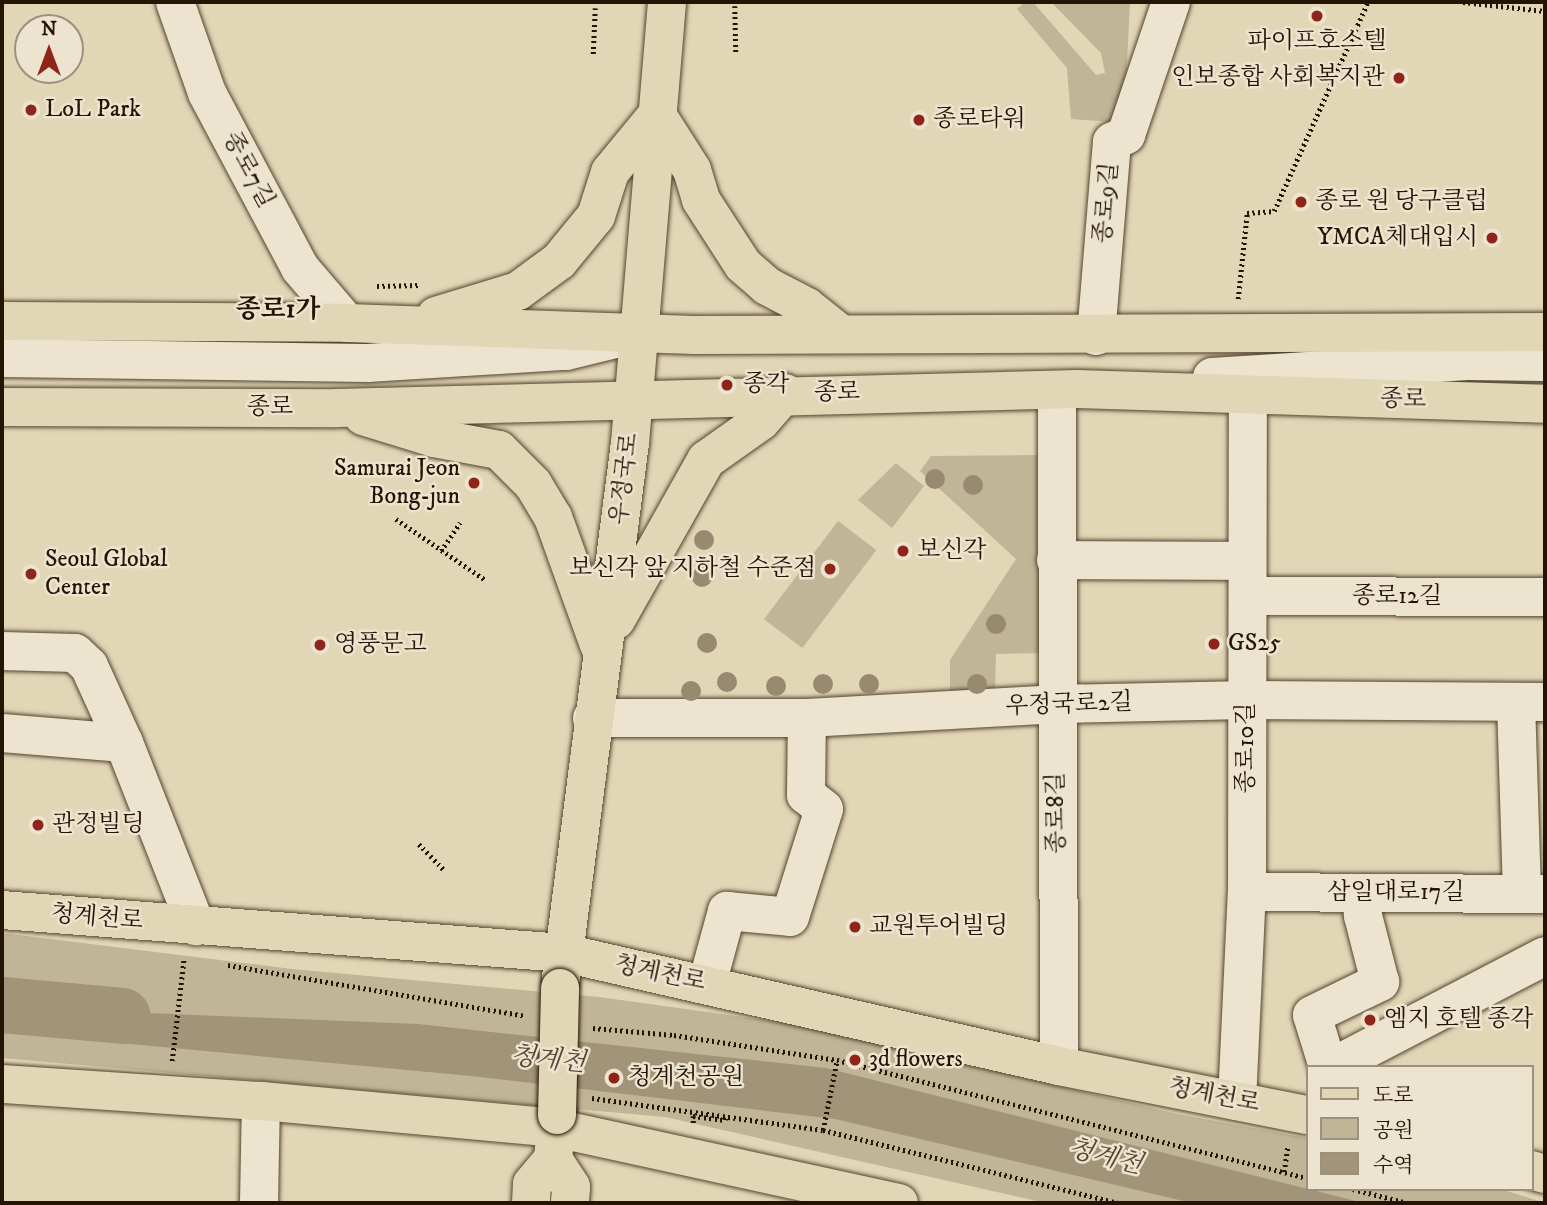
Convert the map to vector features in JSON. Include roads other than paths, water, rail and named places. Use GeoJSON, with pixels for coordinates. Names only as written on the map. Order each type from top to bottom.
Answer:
{"type":"FeatureCollection","features":[{"type":"Feature","properties":{"kind":"main road","name":"우정국로"},"geometry":{"type":"LineString","coordinates":[[555,1134],[562,971],[634,398],[667,2]]}},
{"type":"Feature","properties":{"kind":"main road"},"geometry":{"type":"LineString","coordinates":[[407,324],[519,291],[559,261],[596,216],[610,172],[657,115],[692,170],[701,201],[743,265],[766,286],[807,307],[841,334]]}},
{"type":"Feature","properties":{"kind":"main road"},"geometry":{"type":"LineString","coordinates":[[2,321],[407,324],[638,333],[1096,336],[1235,331],[1545,331]]}},
{"type":"Feature","properties":{"kind":"main road","name":"종로"},"geometry":{"type":"LineString","coordinates":[[2,407],[337,408],[785,393],[1067,389],[1545,404]]}},
{"type":"Feature","properties":{"kind":"main road"},"geometry":{"type":"LineString","coordinates":[[601,650],[667,522],[706,460],[761,421],[785,393]]}},
{"type":"Feature","properties":{"kind":"main road"},"geometry":{"type":"LineString","coordinates":[[337,408],[434,438],[499,450],[533,484],[553,517],[601,650]]}},
{"type":"Feature","properties":{"kind":"main road","name":"청계천로"},"geometry":{"type":"LineString","coordinates":[[2,910],[193,948],[562,971],[707,985],[1059,1066],[1306,1115]]}},
{"type":"Feature","properties":{"kind":"main road"},"geometry":{"type":"LineString","coordinates":[[2,1084],[261,1101],[555,1134],[899,1203]]}},
{"type":"Feature","properties":{"kind":"main road"},"geometry":{"type":"LineString","coordinates":[[531,1203],[532,1184],[555,1134]]}},
{"type":"Feature","properties":{"kind":"main road"},"geometry":{"type":"LineString","coordinates":[[555,1134],[571,1187],[570,1203]]}},
{"type":"Feature","properties":{"kind":"street","name":"종로7길"},"geometry":{"type":"LineString","coordinates":[[174,2],[207,93],[300,268],[347,323]]}},
{"type":"Feature","properties":{"kind":"street","name":"종로9길"},"geometry":{"type":"LineString","coordinates":[[1096,336],[1112,142],[1126,135],[1171,2]]}},
{"type":"Feature","properties":{"kind":"street"},"geometry":{"type":"LineString","coordinates":[[2,358],[368,363],[566,351],[638,333]]}},
{"type":"Feature","properties":{"kind":"street"},"geometry":{"type":"LineString","coordinates":[[1067,389],[1277,372],[1467,361],[1545,362]]}},
{"type":"Feature","properties":{"kind":"street","name":"종로8길"},"geometry":{"type":"LineString","coordinates":[[1059,1066],[1056,560],[1067,389]]}},
{"type":"Feature","properties":{"kind":"street","name":"종로10길"},"geometry":{"type":"LineString","coordinates":[[1237,1101],[1247,892],[1248,396]]}},
{"type":"Feature","properties":{"kind":"street"},"geometry":{"type":"LineString","coordinates":[[1056,560],[1248,579]]}},
{"type":"Feature","properties":{"kind":"street","name":"종로12길"},"geometry":{"type":"LineString","coordinates":[[1248,579],[1545,597]]}},
{"type":"Feature","properties":{"kind":"street"},"geometry":{"type":"LineString","coordinates":[[2,651],[75,653],[89,666],[124,743],[193,948]]}},
{"type":"Feature","properties":{"kind":"street","name":"우정국로2길"},"geometry":{"type":"LineString","coordinates":[[592,718],[807,718],[1055,704],[1247,700],[1531,702]]}},
{"type":"Feature","properties":{"kind":"street"},"geometry":{"type":"LineString","coordinates":[[1531,702],[1534,893]]}},
{"type":"Feature","properties":{"kind":"street"},"geometry":{"type":"LineString","coordinates":[[707,985],[727,911],[790,917],[824,809],[806,795],[807,718]]}},
{"type":"Feature","properties":{"kind":"street"},"geometry":{"type":"LineString","coordinates":[[2,733],[124,743]]}},
{"type":"Feature","properties":{"kind":"street","name":"삼일대로17길"},"geometry":{"type":"LineString","coordinates":[[1247,892],[1534,893]]}},
{"type":"Feature","properties":{"kind":"street"},"geometry":{"type":"LineString","coordinates":[[1329,1065],[1312,1016],[1380,982],[1363,916],[1361,894]]}},
{"type":"Feature","properties":{"kind":"street"},"geometry":{"type":"LineString","coordinates":[[1334,1065],[1545,956]]}},
{"type":"Feature","properties":{"kind":"street"},"geometry":{"type":"LineString","coordinates":[[259,1203],[261,1101]]}},
{"type":"Feature","properties":{"kind":"water","name":"청계천"},"geometry":{"type":"Polygon","coordinates":[[[2,1007],[418,1024],[826,1068],[1306,1188],[1306,1191],[1364,1203],[1192,1203],[835,1119],[471,1076],[2,1032],[2,1007]]]}},
{"type":"Feature","properties":{"kind":"waterway","name":"청계천"},"geometry":{"type":"LineString","coordinates":[[2,1005],[122,1016]]}},
{"type":"Feature","properties":{"kind":"place","name":"파이프호스텔"},"geometry":{"type":"Point","coordinates":[1317,16]}},
{"type":"Feature","properties":{"kind":"place","name":"인보종합 사회복지관"},"geometry":{"type":"Point","coordinates":[1399,78]}},
{"type":"Feature","properties":{"kind":"place","name":"LoL Park"},"geometry":{"type":"Point","coordinates":[31,110]}},
{"type":"Feature","properties":{"kind":"place","name":"종로타워"},"geometry":{"type":"Point","coordinates":[919,120]}},
{"type":"Feature","properties":{"kind":"place","name":"종로 원 당구클럽"},"geometry":{"type":"Point","coordinates":[1301,202]}},
{"type":"Feature","properties":{"kind":"place","name":"YMCA체대입시"},"geometry":{"type":"Point","coordinates":[1492,238]}},
{"type":"Feature","properties":{"kind":"place","name":"종각"},"geometry":{"type":"Point","coordinates":[727,385]}},
{"type":"Feature","properties":{"kind":"place","name":"Samurai Jeon Bong-jun"},"geometry":{"type":"Point","coordinates":[474,483]}},
{"type":"Feature","properties":{"kind":"place","name":"보신각"},"geometry":{"type":"Point","coordinates":[903,551]}},
{"type":"Feature","properties":{"kind":"place","name":"보신각 앞 지하철 수준점"},"geometry":{"type":"Point","coordinates":[830,569]}},
{"type":"Feature","properties":{"kind":"place","name":"Seoul Global Center"},"geometry":{"type":"Point","coordinates":[31,574]}},
{"type":"Feature","properties":{"kind":"place","name":"GS25"},"geometry":{"type":"Point","coordinates":[1214,644]}},
{"type":"Feature","properties":{"kind":"place","name":"영풍문고"},"geometry":{"type":"Point","coordinates":[320,645]}},
{"type":"Feature","properties":{"kind":"place","name":"관정빌딩"},"geometry":{"type":"Point","coordinates":[38,825]}},
{"type":"Feature","properties":{"kind":"place","name":"교원투어빌딩"},"geometry":{"type":"Point","coordinates":[855,927]}},
{"type":"Feature","properties":{"kind":"place","name":"엠지 호텔 종각"},"geometry":{"type":"Point","coordinates":[1370,1020]}},
{"type":"Feature","properties":{"kind":"place","name":"3d flowers"},"geometry":{"type":"Point","coordinates":[855,1060]}},
{"type":"Feature","properties":{"kind":"place","name":"청계천공원"},"geometry":{"type":"Point","coordinates":[614,1078]}},
{"type":"Feature","properties":{"kind":"district","name":"종로1가"},"geometry":{"type":"Point","coordinates":[278,310]}}]}
